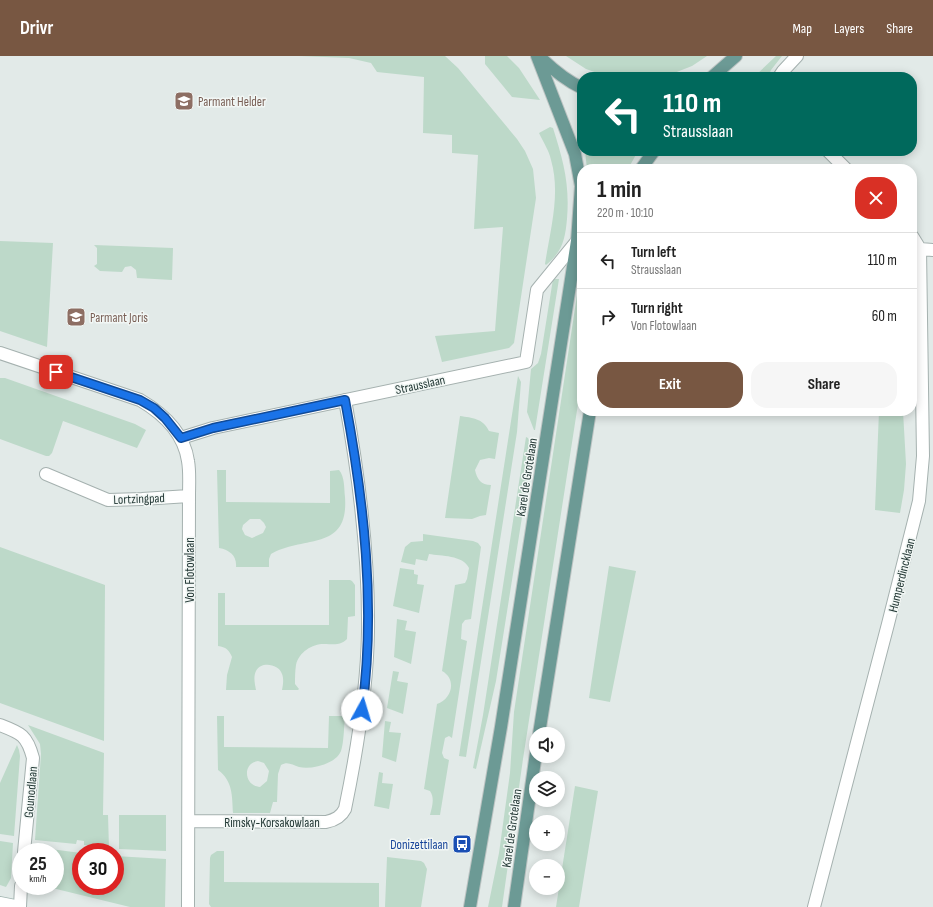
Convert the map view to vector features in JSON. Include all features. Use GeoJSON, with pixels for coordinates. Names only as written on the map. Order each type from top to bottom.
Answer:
{"type":"FeatureCollection","features":[{"type":"Feature","properties":{"kind":"main road"},"geometry":{"type":"LineString","coordinates":[[538,56],[557,74],[577,85]]}},
{"type":"Feature","properties":{"kind":"main road","name":"Karel de Grotelaan"},"geometry":{"type":"LineString","coordinates":[[538,56],[575,154],[577,165]]}},
{"type":"Feature","properties":{"kind":"main road"},"geometry":{"type":"LineString","coordinates":[[718,72],[735,57]]}},
{"type":"Feature","properties":{"kind":"main road"},"geometry":{"type":"LineString","coordinates":[[722,72],[735,57]]}},
{"type":"Feature","properties":{"kind":"main road","name":"Karel de Grotelaan"},"geometry":{"type":"LineString","coordinates":[[470,907],[501,727],[577,241]]}},
{"type":"Feature","properties":{"kind":"main road"},"geometry":{"type":"LineString","coordinates":[[540,727],[589,416]]}},
{"type":"Feature","properties":{"kind":"main road","name":"Karel de Grotelaan"},"geometry":{"type":"LineString","coordinates":[[514,907],[535,763]]}},
{"type":"Feature","properties":{"kind":"street"},"geometry":{"type":"LineString","coordinates":[[782,72],[797,56]]}},
{"type":"Feature","properties":{"kind":"street"},"geometry":{"type":"LineString","coordinates":[[833,156],[841,164]]}},
{"type":"Feature","properties":{"kind":"street","name":"Strausslaan"},"geometry":{"type":"LineString","coordinates":[[181,438],[213,428],[526,362],[537,290],[577,241]]}},
{"type":"Feature","properties":{"kind":"street"},"geometry":{"type":"LineString","coordinates":[[917,244],[920,249],[933,250]]}},
{"type":"Feature","properties":{"kind":"street","name":"Humperdincklaan"},"geometry":{"type":"LineString","coordinates":[[814,907],[888,624],[919,501],[928,457],[920,249]]}},
{"type":"Feature","properties":{"kind":"street","name":"Von Flotowlaan"},"geometry":{"type":"LineString","coordinates":[[0,353],[140,400],[154,408],[165,418],[181,438],[186,450],[189,496],[188,907]]}},
{"type":"Feature","properties":{"kind":"street","name":"Rimsky-Korsakowlaan"},"geometry":{"type":"LineString","coordinates":[[189,821],[326,822],[336,820],[345,809],[358,746],[364,696],[368,632],[366,574],[358,476],[345,400]]}},
{"type":"Feature","properties":{"kind":"street","name":"Lortzingpad"},"geometry":{"type":"LineString","coordinates":[[46,474],[108,500],[189,496]]}},
{"type":"Feature","properties":{"kind":"street","name":"Gounodlaan"},"geometry":{"type":"LineString","coordinates":[[0,725],[19,732],[29,743],[33,758],[25,843]]}},
{"type":"Feature","properties":{"kind":"street"},"geometry":{"type":"LineString","coordinates":[[0,904],[20,907],[21,895]]}},
{"type":"Feature","properties":{"kind":"green space"},"geometry":{"type":"Polygon","coordinates":[[[299,56],[445,56],[458,68],[517,139],[525,151],[533,169],[536,198],[514,343],[509,348],[442,362],[435,336],[495,331],[503,227],[474,229],[478,155],[452,153],[452,135],[423,133],[424,77],[377,72],[371,63],[349,58],[299,56]]]}},
{"type":"Feature","properties":{"kind":"green space"},"geometry":{"type":"Polygon","coordinates":[[[485,56],[507,56],[519,68],[540,100],[512,97],[485,64],[485,56]]]}},
{"type":"Feature","properties":{"kind":"green space"},"geometry":{"type":"Polygon","coordinates":[[[566,56],[707,56],[692,66],[677,72],[595,72],[586,69],[566,56]]]}},
{"type":"Feature","properties":{"kind":"green space"},"geometry":{"type":"Polygon","coordinates":[[[776,56],[782,56],[770,72],[759,72],[776,56]]]}},
{"type":"Feature","properties":{"kind":"green space"},"geometry":{"type":"Polygon","coordinates":[[[550,127],[553,128],[563,162],[567,183],[568,206],[564,239],[560,250],[546,265],[554,212],[555,186],[550,156],[539,133],[550,127]]]}},
{"type":"Feature","properties":{"kind":"green space"},"geometry":{"type":"Polygon","coordinates":[[[586,156],[635,156],[631,164],[586,164],[586,156]]]}},
{"type":"Feature","properties":{"kind":"green space"},"geometry":{"type":"Polygon","coordinates":[[[0,241],[53,243],[47,347],[0,331],[0,241]]]}},
{"type":"Feature","properties":{"kind":"green space"},"geometry":{"type":"Polygon","coordinates":[[[94,245],[173,248],[172,280],[137,278],[136,270],[131,266],[125,267],[122,272],[100,271],[94,266],[97,264],[97,248],[94,245]]]}},
{"type":"Feature","properties":{"kind":"green space"},"geometry":{"type":"Polygon","coordinates":[[[553,279],[559,279],[534,430],[527,412],[531,369],[538,363],[541,354],[553,279]]]}},
{"type":"Feature","properties":{"kind":"green space"},"geometry":{"type":"Polygon","coordinates":[[[577,295],[577,410],[523,759],[502,907],[488,907],[499,853],[510,773],[514,712],[577,295]]]}},
{"type":"Feature","properties":{"kind":"green space"},"geometry":{"type":"Polygon","coordinates":[[[518,376],[521,382],[517,432],[466,757],[459,756],[518,376]]]}},
{"type":"Feature","properties":{"kind":"green space"},"geometry":{"type":"Polygon","coordinates":[[[0,378],[5,378],[135,424],[146,430],[137,448],[63,421],[52,453],[49,456],[46,456],[0,439],[0,378]]]}},
{"type":"Feature","properties":{"kind":"green space"},"geometry":{"type":"Polygon","coordinates":[[[460,416],[477,419],[484,423],[489,431],[499,433],[495,459],[489,458],[480,460],[475,470],[482,483],[491,485],[486,515],[472,519],[445,518],[460,416]]]}},
{"type":"Feature","properties":{"kind":"green space"},"geometry":{"type":"Polygon","coordinates":[[[879,416],[903,416],[906,464],[900,513],[875,510],[879,416]]]}},
{"type":"Feature","properties":{"kind":"green space"},"geometry":{"type":"Polygon","coordinates":[[[526,437],[528,438],[532,454],[496,681],[476,769],[473,768],[483,715],[526,437]]]}},
{"type":"Feature","properties":{"kind":"green space"},"geometry":{"type":"Polygon","coordinates":[[[217,470],[226,470],[226,502],[330,503],[330,471],[339,470],[341,473],[345,497],[344,514],[340,526],[332,534],[322,539],[284,548],[271,554],[269,559],[269,567],[236,567],[232,554],[219,548],[217,470]],[[250,519],[243,525],[242,529],[245,535],[252,538],[263,533],[266,527],[260,519],[250,519]]]}},
{"type":"Feature","properties":{"kind":"green space"},"geometry":{"type":"Polygon","coordinates":[[[423,534],[473,541],[478,543],[481,547],[471,619],[465,620],[462,624],[461,639],[467,641],[452,738],[449,736],[445,738],[442,753],[444,758],[449,760],[440,815],[430,815],[433,803],[432,794],[430,791],[424,789],[437,704],[446,698],[451,689],[450,679],[442,671],[455,585],[465,583],[469,568],[457,558],[429,554],[427,561],[416,559],[415,565],[401,562],[405,547],[411,542],[423,541],[423,534]]]}},
{"type":"Feature","properties":{"kind":"green space"},"geometry":{"type":"Polygon","coordinates":[[[0,547],[105,585],[104,741],[0,703],[0,547]]]}},
{"type":"Feature","properties":{"kind":"green space"},"geometry":{"type":"Polygon","coordinates":[[[609,566],[636,571],[610,702],[589,698],[609,566]]]}},
{"type":"Feature","properties":{"kind":"green space"},"geometry":{"type":"Polygon","coordinates":[[[400,568],[414,570],[414,574],[418,575],[417,584],[424,585],[419,613],[393,606],[400,568]]]}},
{"type":"Feature","properties":{"kind":"green space"},"geometry":{"type":"Polygon","coordinates":[[[329,580],[350,580],[355,585],[355,616],[348,617],[347,639],[339,644],[315,645],[300,656],[296,667],[295,684],[299,689],[298,690],[282,690],[282,674],[274,666],[266,665],[258,668],[255,673],[254,680],[256,690],[226,690],[227,675],[232,657],[227,649],[218,646],[218,593],[225,593],[225,625],[329,625],[329,580]]]}},
{"type":"Feature","properties":{"kind":"green space"},"geometry":{"type":"Polygon","coordinates":[[[397,619],[407,621],[405,630],[416,632],[411,664],[394,657],[397,619]]]}},
{"type":"Feature","properties":{"kind":"green space"},"geometry":{"type":"Polygon","coordinates":[[[393,671],[399,672],[397,681],[408,683],[403,714],[387,708],[393,671]]]}},
{"type":"Feature","properties":{"kind":"green space"},"geometry":{"type":"Polygon","coordinates":[[[217,716],[224,716],[224,747],[328,748],[329,716],[345,716],[341,751],[338,756],[329,763],[310,768],[299,767],[288,763],[281,765],[278,774],[277,802],[273,802],[270,813],[233,813],[231,789],[227,779],[218,770],[217,716]],[[258,761],[253,763],[247,770],[248,779],[255,786],[260,787],[267,781],[269,771],[264,763],[258,761]]]}},
{"type":"Feature","properties":{"kind":"green space"},"geometry":{"type":"Polygon","coordinates":[[[385,721],[391,722],[389,732],[401,733],[396,762],[382,757],[385,721]]]}},
{"type":"Feature","properties":{"kind":"green space"},"geometry":{"type":"Polygon","coordinates":[[[28,725],[104,753],[103,815],[108,815],[109,843],[84,843],[84,841],[77,840],[76,843],[72,844],[35,840],[41,754],[40,744],[28,725]]]}},
{"type":"Feature","properties":{"kind":"green space"},"geometry":{"type":"Polygon","coordinates":[[[17,745],[20,756],[14,836],[0,834],[0,783],[17,745]]]}},
{"type":"Feature","properties":{"kind":"green space"},"geometry":{"type":"Polygon","coordinates":[[[379,772],[383,773],[382,783],[393,784],[389,809],[374,806],[379,772]]]}},
{"type":"Feature","properties":{"kind":"green space"},"geometry":{"type":"Polygon","coordinates":[[[575,786],[598,791],[579,907],[556,907],[558,895],[565,895],[565,859],[564,859],[575,786]]]}},
{"type":"Feature","properties":{"kind":"green space"},"geometry":{"type":"Polygon","coordinates":[[[119,815],[166,815],[166,851],[124,849],[124,843],[119,843],[119,815]]]}},
{"type":"Feature","properties":{"kind":"green space"},"geometry":{"type":"Polygon","coordinates":[[[0,841],[13,843],[11,878],[6,887],[0,885],[0,841]]]}},
{"type":"Feature","properties":{"kind":"green space"},"geometry":{"type":"Polygon","coordinates":[[[64,851],[72,852],[72,893],[64,891],[64,851]]]}},
{"type":"Feature","properties":{"kind":"green space"},"geometry":{"type":"Polygon","coordinates":[[[217,851],[224,851],[224,882],[379,883],[379,907],[211,907],[209,904],[210,858],[211,855],[217,851]]]}},
{"type":"Feature","properties":{"kind":"green space"},"geometry":{"type":"Polygon","coordinates":[[[124,857],[166,859],[165,907],[130,907],[81,895],[124,895],[124,857]]]}},
{"type":"Feature","properties":{"kind":"green space"},"geometry":{"type":"Polygon","coordinates":[[[387,857],[421,861],[424,863],[427,869],[421,907],[385,907],[387,857]]]}},
{"type":"Feature","properties":{"kind":"place","name":"Parmant Helder"},"geometry":{"type":"Point","coordinates":[184,101]}},
{"type":"Feature","properties":{"kind":"place","name":"Parmant Joris"},"geometry":{"type":"Point","coordinates":[76,317]}},
{"type":"Feature","properties":{"kind":"place","name":"Donizettilaan"},"geometry":{"type":"Point","coordinates":[462,844]}},
{"type":"Feature","properties":{"kind":"route"},"geometry":{"type":"LineString","coordinates":[[56,372],[140,400],[154,408],[165,418],[181,438],[213,428],[345,400],[358,476],[366,574],[368,632],[362,710]]}}]}
